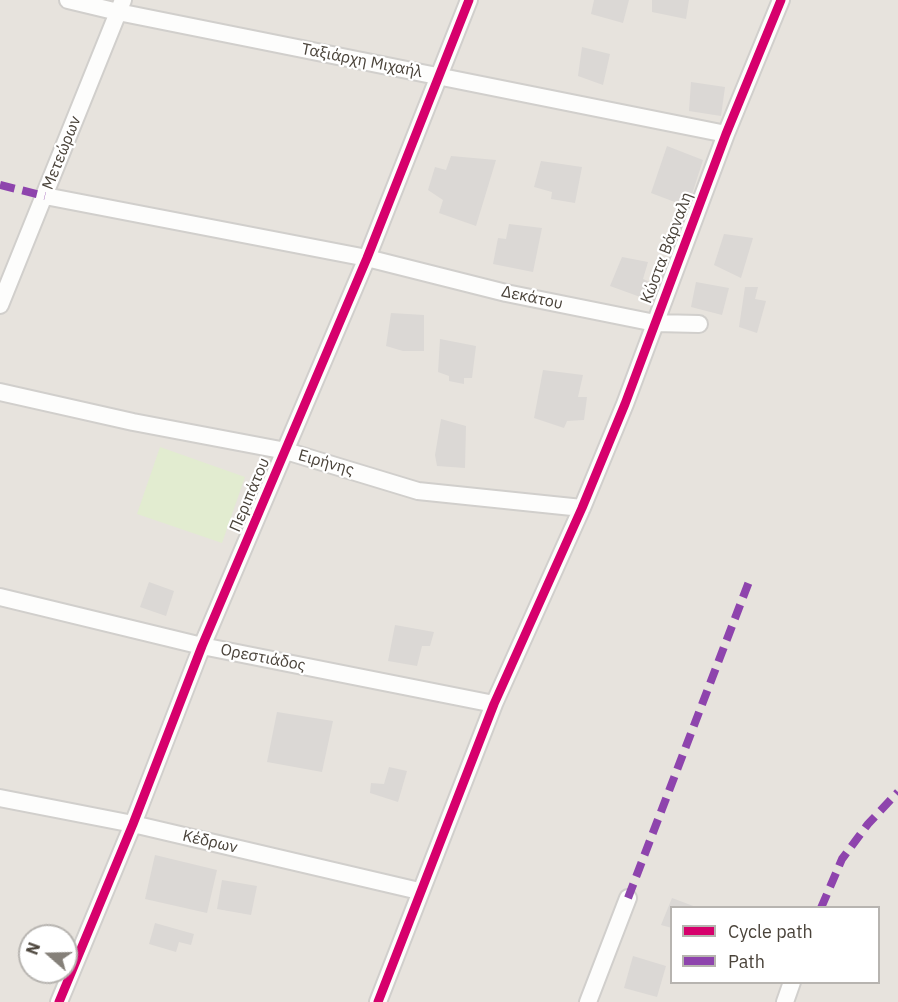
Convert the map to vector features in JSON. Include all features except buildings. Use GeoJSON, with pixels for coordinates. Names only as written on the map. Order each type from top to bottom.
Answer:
{"type":"FeatureCollection","features":[{"type":"Feature","properties":{"kind":"street","name":"Ταξιάρχη Μιχαήλ"},"geometry":{"type":"LineString","coordinates":[[68,0],[120,6],[440,77],[726,134]]}},
{"type":"Feature","properties":{"kind":"street","name":"Περιπάτου"},"geometry":{"type":"LineString","coordinates":[[59,1002],[133,824],[202,646],[368,258],[469,0]]}},
{"type":"Feature","properties":{"kind":"street","name":"Κώστα Βάρναλη"},"geometry":{"type":"LineString","coordinates":[[378,1002],[419,891],[494,704],[582,508],[625,404],[726,134],[781,0]]}},
{"type":"Feature","properties":{"kind":"street","name":"Μετεώρων"},"geometry":{"type":"LineString","coordinates":[[0,305],[120,6]]}},
{"type":"Feature","properties":{"kind":"street","name":"Δεκάτου"},"geometry":{"type":"LineString","coordinates":[[45,196],[368,258],[506,293],[655,323],[699,324]]}},
{"type":"Feature","properties":{"kind":"street","name":"Ειρήνης"},"geometry":{"type":"LineString","coordinates":[[0,392],[133,422],[286,451],[418,491],[582,508]]}},
{"type":"Feature","properties":{"kind":"street","name":"Ορεστιάδος"},"geometry":{"type":"LineString","coordinates":[[0,597],[202,646],[494,704]]}},
{"type":"Feature","properties":{"kind":"street","name":"Κέδρων"},"geometry":{"type":"LineString","coordinates":[[0,798],[133,824],[419,891]]}},
{"type":"Feature","properties":{"kind":"street"},"geometry":{"type":"LineString","coordinates":[[588,1002],[628,898]]}},
{"type":"Feature","properties":{"kind":"street"},"geometry":{"type":"LineString","coordinates":[[785,1002],[791,984]]}},
{"type":"Feature","properties":{"kind":"shaded area"},"geometry":{"type":"Polygon","coordinates":[[[0,0],[898,0],[898,1002],[0,1002],[0,0]]]}},
{"type":"Feature","properties":{"kind":"green space"},"geometry":{"type":"Polygon","coordinates":[[[160,447],[245,477],[222,543],[137,514],[160,447]]]}},
{"type":"Feature","properties":{"kind":"marked path"},"geometry":{"type":"LineString","coordinates":[[0,185],[45,196]]}},
{"type":"Feature","properties":{"kind":"marked path"},"geometry":{"type":"LineString","coordinates":[[628,898],[750,579]]}},
{"type":"Feature","properties":{"kind":"marked path"},"geometry":{"type":"LineString","coordinates":[[822,906],[842,859],[868,824],[898,792]]}},
{"type":"Feature","properties":{"kind":"cycle path"},"geometry":{"type":"LineString","coordinates":[[59,1002],[133,824],[202,646],[367,258],[469,0]]}},
{"type":"Feature","properties":{"kind":"cycle path"},"geometry":{"type":"LineString","coordinates":[[378,1002],[494,704],[582,508],[625,404],[726,134],[781,0]]}}]}
